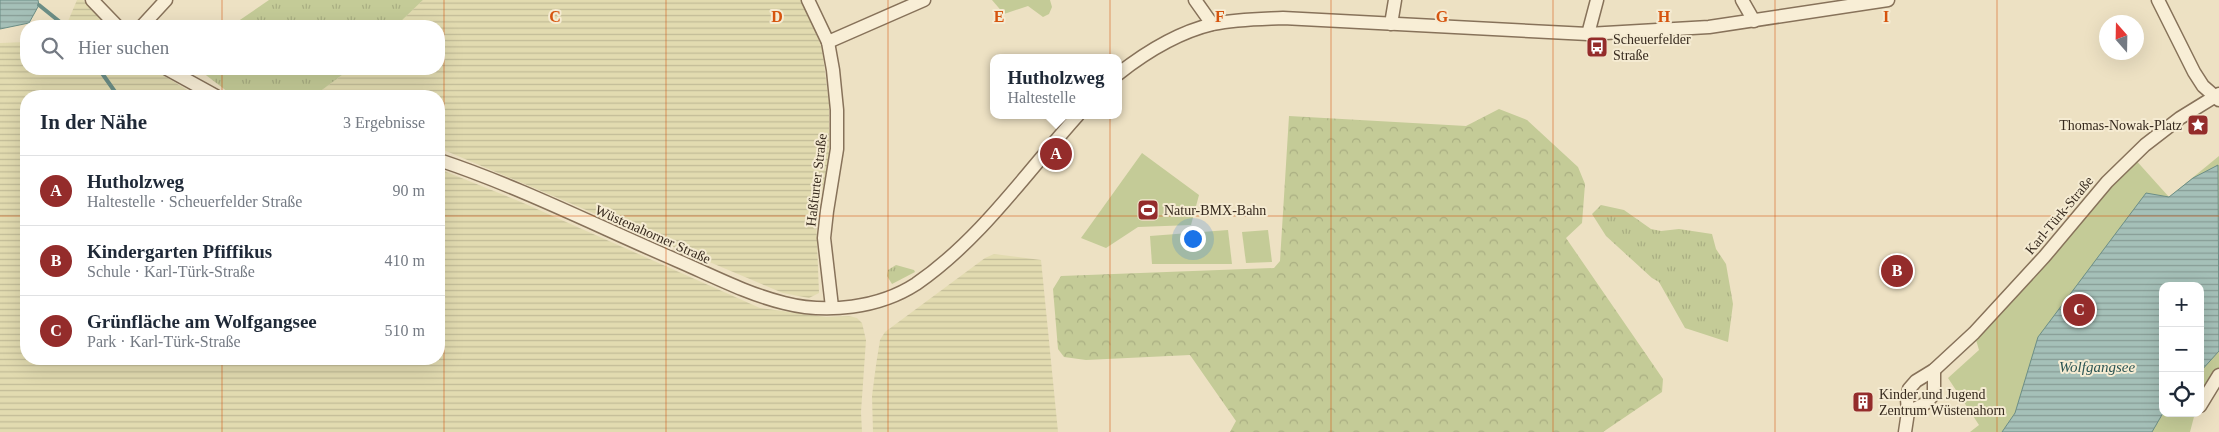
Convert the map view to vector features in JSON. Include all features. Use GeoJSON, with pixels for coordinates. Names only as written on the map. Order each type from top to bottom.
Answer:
{"type":"FeatureCollection","features":[{"type":"Feature","properties":{"kind":"street"},"geometry":{"type":"LineString","coordinates":[[92,0],[111,20]]}},
{"type":"Feature","properties":{"kind":"street"},"geometry":{"type":"LineString","coordinates":[[148,20],[166,0]]}},
{"type":"Feature","properties":{"kind":"street","name":"Haßfurter Straße"},"geometry":{"type":"LineString","coordinates":[[808,0],[828,42],[834,70],[837,149],[824,238],[832,307]]}},
{"type":"Feature","properties":{"kind":"street"},"geometry":{"type":"LineString","coordinates":[[828,42],[924,0]]}},
{"type":"Feature","properties":{"kind":"street"},"geometry":{"type":"LineString","coordinates":[[1195,0],[1212,24]]}},
{"type":"Feature","properties":{"kind":"street"},"geometry":{"type":"LineString","coordinates":[[1391,24],[1395,0]]}},
{"type":"Feature","properties":{"kind":"street"},"geometry":{"type":"LineString","coordinates":[[1588,34],[1597,0]]}},
{"type":"Feature","properties":{"kind":"street"},"geometry":{"type":"LineString","coordinates":[[1742,0],[1754,21]]}},
{"type":"Feature","properties":{"kind":"street"},"geometry":{"type":"LineString","coordinates":[[1122,71],[1151,50],[1180,36],[1212,24],[1237,20],[1283,18],[1588,34],[1672,30],[1754,21],[1888,0]]}},
{"type":"Feature","properties":{"kind":"street"},"geometry":{"type":"LineString","coordinates":[[2158,0],[2194,72],[2203,86],[2218,97]]}},
{"type":"Feature","properties":{"kind":"street"},"geometry":{"type":"LineString","coordinates":[[178,75],[205,90]]}},
{"type":"Feature","properties":{"kind":"street","name":"Karl-Türk-Straße"},"geometry":{"type":"LineString","coordinates":[[1905,432],[1908,412],[1906,399],[1909,389],[1916,381],[1934,370],[1974,333],[2044,257],[2107,182],[2139,151],[2180,118],[2218,97]]}},
{"type":"Feature","properties":{"kind":"street","name":"Wüstenahorner Straße"},"geometry":{"type":"LineString","coordinates":[[445,162],[482,175],[735,286],[784,303],[805,307],[862,305],[892,297],[915,285],[935,269],[984,224],[1075,119]]}},
{"type":"Feature","properties":{"kind":"street"},"geometry":{"type":"LineString","coordinates":[[1908,412],[1926,403],[1934,394],[1934,370]]}},
{"type":"Feature","properties":{"kind":"street"},"geometry":{"type":"LineString","coordinates":[[2204,400],[2219,375]]}},
{"type":"Feature","properties":{"kind":"shaded area"},"geometry":{"type":"Polygon","coordinates":[[[77,0],[83,0],[103,20],[69,20],[77,0]]]}},
{"type":"Feature","properties":{"kind":"shaded area"},"geometry":{"type":"Polygon","coordinates":[[[423,0],[802,0],[810,15],[822,49],[829,103],[829,161],[816,216],[819,293],[809,298],[783,293],[445,151],[445,90],[322,90],[342,75],[445,75],[445,20],[402,20],[423,0]]]}},
{"type":"Feature","properties":{"kind":"shaded area"},"geometry":{"type":"Polygon","coordinates":[[[20,42],[20,75],[163,75],[187,90],[20,90],[20,365],[445,365],[445,171],[521,202],[760,308],[826,317],[849,316],[857,318],[862,323],[866,340],[861,412],[862,432],[0,432],[0,43],[20,42]]]}},
{"type":"Feature","properties":{"kind":"shaded area"},"geometry":{"type":"Polygon","coordinates":[[[994,254],[1041,260],[1058,432],[873,432],[872,396],[880,340],[885,332],[985,258],[994,254]]]}},
{"type":"Feature","properties":{"kind":"green space"},"geometry":{"type":"Polygon","coordinates":[[[269,0],[423,0],[402,20],[240,20],[269,0]]]}},
{"type":"Feature","properties":{"kind":"green space"},"geometry":{"type":"Polygon","coordinates":[[[992,0],[1050,0],[1052,7],[1049,14],[1043,17],[1028,6],[1004,14],[992,0]]]}},
{"type":"Feature","properties":{"kind":"green space"},"geometry":{"type":"Polygon","coordinates":[[[206,75],[342,75],[322,90],[225,90],[206,75]]]}},
{"type":"Feature","properties":{"kind":"green space"},"geometry":{"type":"Polygon","coordinates":[[[1499,109],[1527,120],[1578,167],[1585,184],[1582,223],[1566,238],[1663,379],[1662,392],[1603,432],[1230,432],[1236,421],[1190,355],[1086,360],[1064,357],[1058,349],[1053,289],[1061,276],[1274,268],[1280,261],[1289,116],[1466,126],[1499,109]]]}},
{"type":"Feature","properties":{"kind":"green space","name":"Natur-BMX-Bahn"},"geometry":{"type":"Polygon","coordinates":[[[1142,153],[1199,195],[1191,225],[1138,227],[1106,248],[1081,238],[1142,153]]]}},
{"type":"Feature","properties":{"kind":"green space","name":"Wolfgangsee"},"geometry":{"type":"Polygon","coordinates":[[[2219,156],[2219,368],[2204,388],[2204,282],[2159,282],[2159,417],[2194,417],[2190,432],[1970,432],[1979,425],[1948,378],[1979,350],[1974,333],[2133,157],[2169,197],[2219,156]]]}},
{"type":"Feature","properties":{"kind":"green space"},"geometry":{"type":"Polygon","coordinates":[[[1601,205],[1624,210],[1651,229],[1661,231],[1679,229],[1712,234],[1716,249],[1726,264],[1733,304],[1728,342],[1685,328],[1659,282],[1652,278],[1606,236],[1592,214],[1601,205]]]}},
{"type":"Feature","properties":{"kind":"green space"},"geometry":{"type":"Polygon","coordinates":[[[1228,230],[1232,264],[1152,264],[1150,236],[1228,230]]]}},
{"type":"Feature","properties":{"kind":"green space"},"geometry":{"type":"Polygon","coordinates":[[[1268,230],[1272,262],[1246,263],[1242,232],[1268,230]]]}},
{"type":"Feature","properties":{"kind":"green space"},"geometry":{"type":"Polygon","coordinates":[[[896,265],[914,270],[915,272],[892,284],[887,276],[888,270],[896,265]]]}},
{"type":"Feature","properties":{"kind":"water"},"geometry":{"type":"Polygon","coordinates":[[[0,0],[38,0],[39,5],[31,20],[20,20],[20,25],[0,29],[0,0]]]}},
{"type":"Feature","properties":{"kind":"water","name":"Wolfgangsee"},"geometry":{"type":"Polygon","coordinates":[[[2218,165],[2219,351],[2204,368],[2204,282],[2159,282],[2159,417],[2161,417],[2152,432],[2002,432],[2015,413],[2038,337],[2146,193],[2169,197],[2193,178],[2218,165]]]}},
{"type":"Feature","properties":{"kind":"waterway"},"geometry":{"type":"LineString","coordinates":[[39,5],[58,20]]}},
{"type":"Feature","properties":{"kind":"waterway"},"geometry":{"type":"LineString","coordinates":[[103,75],[114,90]]}},
{"type":"Feature","properties":{"kind":"place","name":"Scheuerfelder Straße"},"geometry":{"type":"Point","coordinates":[1597,47]}},
{"type":"Feature","properties":{"kind":"place","name":"Thomas-Nowak-Platz"},"geometry":{"type":"Point","coordinates":[2198,125]}},
{"type":"Feature","properties":{"kind":"place","name":"Hutholzweg"},"geometry":{"type":"Point","coordinates":[1056,154]}},
{"type":"Feature","properties":{"kind":"place","name":"Natur-BMX-Bahn"},"geometry":{"type":"Point","coordinates":[1148,210]}},
{"type":"Feature","properties":{"kind":"place","name":"Kindergarten Pfiffikus"},"geometry":{"type":"Point","coordinates":[1897,271]}},
{"type":"Feature","properties":{"kind":"place","name":"Grünfläche am Wolfgangsee"},"geometry":{"type":"Point","coordinates":[2079,310]}},
{"type":"Feature","properties":{"kind":"place","name":"Kinder und Jugend Zentrum Wüstenahorn"},"geometry":{"type":"Point","coordinates":[1863,402]}}]}
